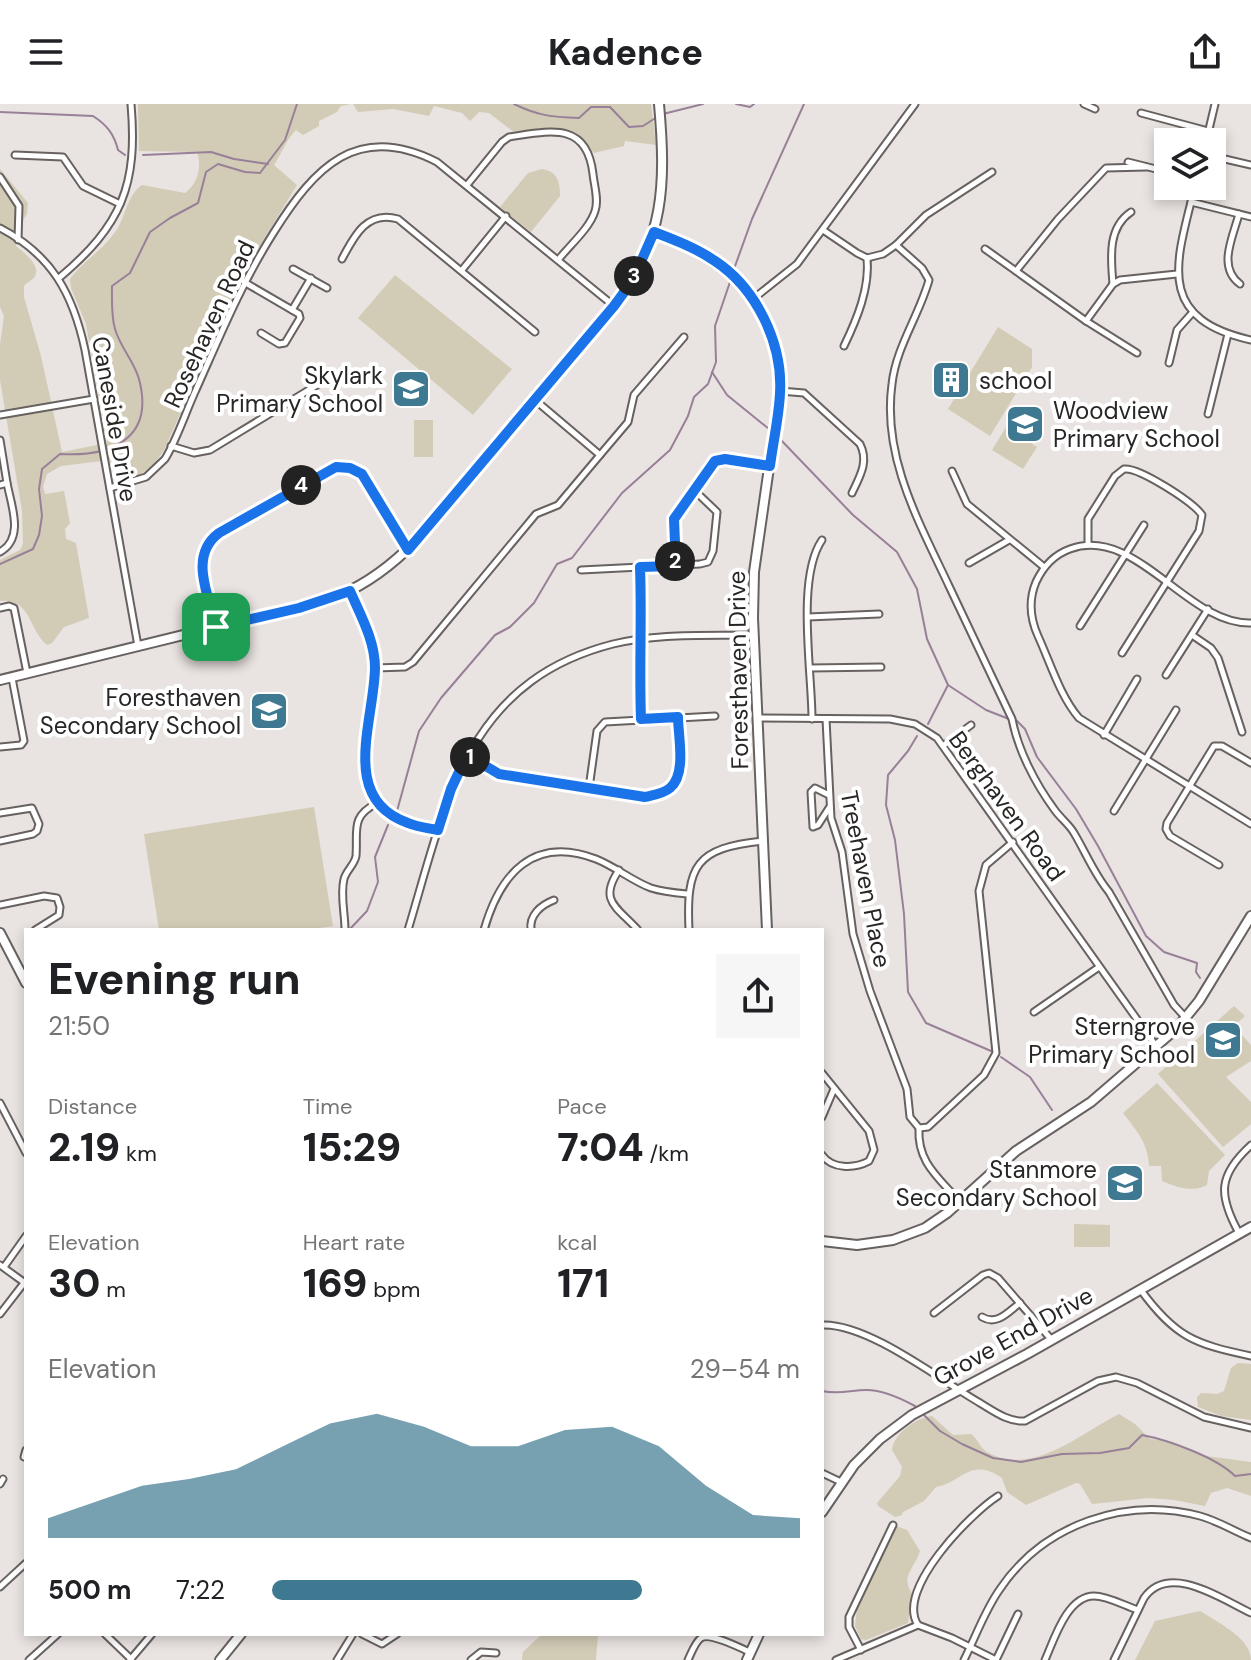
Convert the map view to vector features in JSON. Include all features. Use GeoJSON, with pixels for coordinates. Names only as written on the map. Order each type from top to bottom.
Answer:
{"type":"FeatureCollection","features":[{"type":"Feature","properties":{"kind":"street"},"geometry":{"type":"LineString","coordinates":[[59,278],[82,259],[104,234],[120,204],[134,149],[131,104]]}},
{"type":"Feature","properties":{"kind":"street"},"geometry":{"type":"LineString","coordinates":[[753,299],[791,270],[915,104]]}},
{"type":"Feature","properties":{"kind":"street"},"geometry":{"type":"LineString","coordinates":[[1084,104],[1095,109]]}},
{"type":"Feature","properties":{"kind":"street"},"geometry":{"type":"LineString","coordinates":[[1209,128],[1215,104]]}},
{"type":"Feature","properties":{"kind":"street"},"geometry":{"type":"LineString","coordinates":[[0,680],[299,608],[350,591],[377,576],[408,550],[633,280],[654,232],[664,179],[660,107]]}},
{"type":"Feature","properties":{"kind":"street"},"geometry":{"type":"LineString","coordinates":[[1141,113],[1197,128]]}},
{"type":"Feature","properties":{"kind":"street"},"geometry":{"type":"LineString","coordinates":[[467,185],[509,137],[563,131],[572,135],[590,153],[596,205],[593,216],[558,260]]}},
{"type":"Feature","properties":{"kind":"street","name":"Rosehaven Road"},"geometry":{"type":"LineString","coordinates":[[110,488],[140,479],[161,465],[244,282],[290,205],[310,179],[349,153],[370,148],[404,149],[437,162],[614,306]]}},
{"type":"Feature","properties":{"kind":"street"},"geometry":{"type":"LineString","coordinates":[[15,155],[63,157],[83,186],[120,204]]}},
{"type":"Feature","properties":{"kind":"street"},"geometry":{"type":"LineString","coordinates":[[1226,159],[1251,165]]}},
{"type":"Feature","properties":{"kind":"street"},"geometry":{"type":"LineString","coordinates":[[1128,162],[1154,169]]}},
{"type":"Feature","properties":{"kind":"street"},"geometry":{"type":"LineString","coordinates":[[1016,271],[1058,219],[1106,168],[1146,167]]}},
{"type":"Feature","properties":{"kind":"street"},"geometry":{"type":"LineString","coordinates":[[823,230],[867,258],[889,252],[926,215],[992,172]]}},
{"type":"Feature","properties":{"kind":"street"},"geometry":{"type":"LineString","coordinates":[[0,177],[19,206],[18,240]]}},
{"type":"Feature","properties":{"kind":"street"},"geometry":{"type":"LineString","coordinates":[[1251,217],[1191,202],[1177,259],[1181,291],[1193,312],[1211,327],[1251,340]]}},
{"type":"Feature","properties":{"kind":"street"},"geometry":{"type":"LineString","coordinates":[[1113,284],[1114,234],[1117,223],[1131,212]]}},
{"type":"Feature","properties":{"kind":"street"},"geometry":{"type":"LineString","coordinates":[[1239,214],[1227,262],[1232,279],[1240,284]]}},
{"type":"Feature","properties":{"kind":"street"},"geometry":{"type":"LineString","coordinates":[[462,270],[506,216]]}},
{"type":"Feature","properties":{"kind":"street"},"geometry":{"type":"LineString","coordinates":[[342,259],[364,224],[377,218],[390,217],[406,225],[535,332]]}},
{"type":"Feature","properties":{"kind":"street","name":"Caneside Drive"},"geometry":{"type":"LineString","coordinates":[[0,228],[44,260],[59,278],[80,323],[138,646]]}},
{"type":"Feature","properties":{"kind":"street","name":"Foresthaven Drive"},"geometry":{"type":"LineString","coordinates":[[654,232],[716,261],[753,299],[775,346],[780,391],[754,572],[753,635],[767,928]]}},
{"type":"Feature","properties":{"kind":"street"},"geometry":{"type":"LineString","coordinates":[[896,245],[922,268],[929,280],[896,362],[889,409],[897,465],[907,494],[1012,719],[1016,741],[1045,796],[1072,829],[1098,880],[1109,892],[1174,1005],[1186,1018]]}},
{"type":"Feature","properties":{"kind":"street"},"geometry":{"type":"LineString","coordinates":[[985,249],[1137,353]]}},
{"type":"Feature","properties":{"kind":"street"},"geometry":{"type":"LineString","coordinates":[[844,346],[866,284],[867,258]]}},
{"type":"Feature","properties":{"kind":"street"},"geometry":{"type":"LineString","coordinates":[[293,269],[327,288]]}},
{"type":"Feature","properties":{"kind":"street"},"geometry":{"type":"LineString","coordinates":[[1086,321],[1113,284],[1133,277],[1177,274]]}},
{"type":"Feature","properties":{"kind":"street"},"geometry":{"type":"LineString","coordinates":[[292,310],[311,278]]}},
{"type":"Feature","properties":{"kind":"street"},"geometry":{"type":"LineString","coordinates":[[244,282],[292,310],[300,318],[285,343],[279,344],[261,333]]}},
{"type":"Feature","properties":{"kind":"street"},"geometry":{"type":"LineString","coordinates":[[1169,363],[1177,330],[1193,312]]}},
{"type":"Feature","properties":{"kind":"street"},"geometry":{"type":"LineString","coordinates":[[1208,414],[1228,334]]}},
{"type":"Feature","properties":{"kind":"street"},"geometry":{"type":"LineString","coordinates":[[375,668],[408,666],[536,514],[558,505],[628,422],[634,395],[684,337]]}},
{"type":"Feature","properties":{"kind":"street"},"geometry":{"type":"LineString","coordinates":[[171,446],[194,453],[210,450],[322,382]]}},
{"type":"Feature","properties":{"kind":"street"},"geometry":{"type":"LineString","coordinates":[[780,391],[804,393],[860,444],[865,465],[852,493]]}},
{"type":"Feature","properties":{"kind":"street"},"geometry":{"type":"LineString","coordinates":[[0,415],[94,399]]}},
{"type":"Feature","properties":{"kind":"street"},"geometry":{"type":"LineString","coordinates":[[535,400],[600,455]]}},
{"type":"Feature","properties":{"kind":"street"},"geometry":{"type":"LineString","coordinates":[[0,440],[4,484],[15,530],[10,546],[0,552]]}},
{"type":"Feature","properties":{"kind":"street"},"geometry":{"type":"LineString","coordinates":[[676,566],[673,523],[718,460],[770,466]]}},
{"type":"Feature","properties":{"kind":"street"},"geometry":{"type":"LineString","coordinates":[[216,627],[202,569],[201,559],[206,545],[219,533],[330,469],[350,468],[362,474],[408,550]]}},
{"type":"Feature","properties":{"kind":"street"},"geometry":{"type":"LineString","coordinates":[[1088,544],[1087,523],[1091,513],[1119,471],[1135,469],[1202,515],[1199,531],[1122,653]]}},
{"type":"Feature","properties":{"kind":"street"},"geometry":{"type":"LineString","coordinates":[[952,471],[967,504],[1044,567]]}},
{"type":"Feature","properties":{"kind":"street"},"geometry":{"type":"LineString","coordinates":[[581,570],[676,566],[710,560],[717,512],[694,490]]}},
{"type":"Feature","properties":{"kind":"street"},"geometry":{"type":"LineString","coordinates":[[1080,626],[1144,525]]}},
{"type":"Feature","properties":{"kind":"street"},"geometry":{"type":"LineString","coordinates":[[812,719],[808,617],[812,558],[822,540]]}},
{"type":"Feature","properties":{"kind":"street"},"geometry":{"type":"LineString","coordinates":[[969,563],[1009,540]]}},
{"type":"Feature","properties":{"kind":"street"},"geometry":{"type":"LineString","coordinates":[[1251,623],[1233,621],[1208,609],[1125,555],[1104,546],[1088,544],[1064,551],[1044,567],[1031,597],[1033,626],[1075,713],[1104,735],[1251,824]]}},
{"type":"Feature","properties":{"kind":"street"},"geometry":{"type":"LineString","coordinates":[[640,567],[641,719]]}},
{"type":"Feature","properties":{"kind":"street"},"geometry":{"type":"LineString","coordinates":[[350,591],[368,630],[375,668],[365,779],[377,803],[407,823],[438,830]]}},
{"type":"Feature","properties":{"kind":"street"},"geometry":{"type":"LineString","coordinates":[[0,608],[14,608],[27,673]]}},
{"type":"Feature","properties":{"kind":"street"},"geometry":{"type":"LineString","coordinates":[[1166,675],[1208,609]]}},
{"type":"Feature","properties":{"kind":"street"},"geometry":{"type":"LineString","coordinates":[[808,617],[879,614]]}},
{"type":"Feature","properties":{"kind":"street"},"geometry":{"type":"LineString","coordinates":[[409,928],[451,789],[467,755],[497,713],[544,674],[594,650],[639,640],[753,635]]}},
{"type":"Feature","properties":{"kind":"street"},"geometry":{"type":"LineString","coordinates":[[1192,635],[1215,652],[1242,732]]}},
{"type":"Feature","properties":{"kind":"street"},"geometry":{"type":"LineString","coordinates":[[810,668],[881,667]]}},
{"type":"Feature","properties":{"kind":"street"},"geometry":{"type":"LineString","coordinates":[[0,747],[21,745],[24,741],[12,677]]}},
{"type":"Feature","properties":{"kind":"street"},"geometry":{"type":"LineString","coordinates":[[1104,735],[1137,679]]}},
{"type":"Feature","properties":{"kind":"street"},"geometry":{"type":"LineString","coordinates":[[1114,811],[1176,710]]}},
{"type":"Feature","properties":{"kind":"street"},"geometry":{"type":"LineString","coordinates":[[589,788],[597,731],[609,720],[715,716]]}},
{"type":"Feature","properties":{"kind":"street"},"geometry":{"type":"LineString","coordinates":[[467,755],[499,774],[645,797],[668,790],[678,775],[678,717]]}},
{"type":"Feature","properties":{"kind":"street","name":"Berghaven Road"},"geometry":{"type":"LineString","coordinates":[[757,718],[904,721],[924,728],[944,745],[1156,1046]]}},
{"type":"Feature","properties":{"kind":"street","name":"Treehaven Place"},"geometry":{"type":"LineString","coordinates":[[826,719],[830,806],[842,852],[850,921],[857,947],[907,1089],[910,1117],[921,1128],[919,1146],[922,1158],[959,1202]]}},
{"type":"Feature","properties":{"kind":"street"},"geometry":{"type":"LineString","coordinates":[[944,745],[971,725]]}},
{"type":"Feature","properties":{"kind":"street"},"geometry":{"type":"LineString","coordinates":[[1219,865],[1167,832],[1167,823],[1214,746],[1222,746],[1251,763]]}},
{"type":"Feature","properties":{"kind":"street"},"geometry":{"type":"LineString","coordinates":[[829,795],[815,788],[811,792],[813,827],[818,825],[830,806]]}},
{"type":"Feature","properties":{"kind":"street"},"geometry":{"type":"LineString","coordinates":[[345,928],[343,886],[356,858],[356,822],[360,814],[377,803]]}},
{"type":"Feature","properties":{"kind":"street"},"geometry":{"type":"LineString","coordinates":[[0,813],[29,807],[35,810],[39,824],[33,834],[0,841]]}},
{"type":"Feature","properties":{"kind":"street"},"geometry":{"type":"LineString","coordinates":[[689,928],[688,894],[697,866],[715,850],[732,844],[763,841]]}},
{"type":"Feature","properties":{"kind":"street"},"geometry":{"type":"LineString","coordinates":[[921,1128],[939,1117],[984,1075],[996,1053],[979,891],[986,865],[1013,842]]}},
{"type":"Feature","properties":{"kind":"street"},"geometry":{"type":"LineString","coordinates":[[485,928],[501,886],[519,867],[538,857],[562,852],[598,860],[651,888],[688,894]]}},
{"type":"Feature","properties":{"kind":"street"},"geometry":{"type":"LineString","coordinates":[[619,870],[609,886],[609,897],[636,928]]}},
{"type":"Feature","properties":{"kind":"street"},"geometry":{"type":"LineString","coordinates":[[0,905],[44,896],[57,898],[59,915],[38,928]]}},
{"type":"Feature","properties":{"kind":"street"},"geometry":{"type":"LineString","coordinates":[[531,928],[535,913],[554,900]]}},
{"type":"Feature","properties":{"kind":"street"},"geometry":{"type":"LineString","coordinates":[[824,1241],[857,1245],[893,1240],[925,1228],[1016,1151],[1091,1102],[1186,1018],[1248,928],[1251,916]]}},
{"type":"Feature","properties":{"kind":"street"},"geometry":{"type":"LineString","coordinates":[[0,933],[4,950],[24,980]]}},
{"type":"Feature","properties":{"kind":"street"},"geometry":{"type":"LineString","coordinates":[[1034,1012],[1099,967]]}},
{"type":"Feature","properties":{"kind":"street"},"geometry":{"type":"LineString","coordinates":[[824,1076],[869,1131],[874,1150],[869,1161],[850,1166],[831,1163],[824,1157]]}},
{"type":"Feature","properties":{"kind":"street"},"geometry":{"type":"LineString","coordinates":[[824,1112],[834,1089]]}},
{"type":"Feature","properties":{"kind":"street"},"geometry":{"type":"LineString","coordinates":[[0,1103],[24,1149]]}},
{"type":"Feature","properties":{"kind":"street"},"geometry":{"type":"LineString","coordinates":[[1239,1233],[1225,1203],[1224,1185],[1232,1164],[1251,1145]]}},
{"type":"Feature","properties":{"kind":"street","name":"Grove End Drive"},"geometry":{"type":"LineString","coordinates":[[824,1509],[867,1451],[895,1426],[1251,1227]]}},
{"type":"Feature","properties":{"kind":"street"},"geometry":{"type":"LineString","coordinates":[[24,1238],[2,1266],[24,1282]]}},
{"type":"Feature","properties":{"kind":"street"},"geometry":{"type":"LineString","coordinates":[[934,1313],[989,1273],[998,1278],[1050,1338]]}},
{"type":"Feature","properties":{"kind":"street"},"geometry":{"type":"LineString","coordinates":[[0,1314],[24,1284]]}},
{"type":"Feature","properties":{"kind":"street"},"geometry":{"type":"LineString","coordinates":[[1140,1288],[1164,1318],[1182,1334],[1203,1345],[1251,1356]]}},
{"type":"Feature","properties":{"kind":"street"},"geometry":{"type":"LineString","coordinates":[[982,1317],[997,1320],[1020,1303]]}},
{"type":"Feature","properties":{"kind":"street"},"geometry":{"type":"LineString","coordinates":[[824,1325],[856,1331],[1009,1419],[1025,1421],[1098,1381],[1116,1377],[1137,1383],[1204,1417],[1251,1428]]}},
{"type":"Feature","properties":{"kind":"street"},"geometry":{"type":"LineString","coordinates":[[824,1474],[841,1482]]}},
{"type":"Feature","properties":{"kind":"street"},"geometry":{"type":"LineString","coordinates":[[998,1496],[978,1511],[933,1563],[914,1601],[912,1614],[918,1625],[996,1660],[1018,1614]]}},
{"type":"Feature","properties":{"kind":"street"},"geometry":{"type":"LineString","coordinates":[[964,1660],[996,1595],[1014,1570],[1043,1544],[1085,1521],[1129,1510],[1165,1510],[1201,1516],[1251,1538]]}},
{"type":"Feature","properties":{"kind":"street"},"geometry":{"type":"LineString","coordinates":[[861,1650],[849,1627],[849,1617],[893,1525]]}},
{"type":"Feature","properties":{"kind":"street"},"geometry":{"type":"LineString","coordinates":[[0,1587],[24,1565]]}},
{"type":"Feature","properties":{"kind":"street"},"geometry":{"type":"LineString","coordinates":[[1114,1660],[1151,1589],[1164,1582],[1176,1581],[1251,1613]]}},
{"type":"Feature","properties":{"kind":"street"},"geometry":{"type":"LineString","coordinates":[[1045,1660],[1069,1611],[1082,1600],[1097,1596],[1138,1610]]}},
{"type":"Feature","properties":{"kind":"street"},"geometry":{"type":"LineString","coordinates":[[836,1660],[918,1625]]}},
{"type":"Feature","properties":{"kind":"street"},"geometry":{"type":"LineString","coordinates":[[29,1660],[56,1636]]}},
{"type":"Feature","properties":{"kind":"street"},"geometry":{"type":"LineString","coordinates":[[107,1636],[130,1660],[150,1636]]}},
{"type":"Feature","properties":{"kind":"street"},"geometry":{"type":"LineString","coordinates":[[220,1660],[239,1636]]}},
{"type":"Feature","properties":{"kind":"street"},"geometry":{"type":"LineString","coordinates":[[337,1660],[352,1636]]}},
{"type":"Feature","properties":{"kind":"street"},"geometry":{"type":"LineString","coordinates":[[366,1636],[382,1644],[394,1636]]}},
{"type":"Feature","properties":{"kind":"street"},"geometry":{"type":"LineString","coordinates":[[688,1660],[698,1641],[705,1636],[748,1656],[758,1636]]}},
{"type":"Feature","properties":{"kind":"street"},"geometry":{"type":"LineString","coordinates":[[471,1660],[481,1652],[496,1653]]}},
{"type":"Feature","properties":{"kind":"shaded area"},"geometry":{"type":"Polygon","coordinates":[[[138,104],[351,104],[341,106],[337,112],[319,121],[319,126],[303,135],[296,130],[274,165],[297,185],[242,275],[165,448],[156,461],[144,472],[123,479],[115,478],[110,460],[61,466],[47,474],[43,487],[45,494],[64,491],[70,523],[65,529],[66,539],[76,543],[89,618],[64,627],[47,645],[18,604],[0,601],[0,560],[20,550],[23,544],[22,511],[0,380],[4,316],[0,307],[0,169],[28,203],[27,214],[17,229],[16,246],[36,268],[35,276],[24,286],[24,297],[41,356],[62,452],[107,443],[86,324],[70,279],[112,236],[142,185],[185,193],[196,180],[199,169],[197,152],[139,151],[138,104]]]}},
{"type":"Feature","properties":{"kind":"shaded area"},"geometry":{"type":"Polygon","coordinates":[[[353,104],[651,104],[656,145],[625,141],[624,146],[594,153],[570,131],[515,133],[489,113],[479,112],[470,121],[462,113],[434,106],[429,116],[393,109],[358,112],[353,104]]]}},
{"type":"Feature","properties":{"kind":"shaded area"},"geometry":{"type":"Polygon","coordinates":[[[542,169],[557,178],[560,196],[531,232],[500,207],[528,173],[542,169]]]}},
{"type":"Feature","properties":{"kind":"shaded area"},"geometry":{"type":"Polygon","coordinates":[[[395,275],[512,369],[473,415],[358,318],[395,275]]]}},
{"type":"Feature","properties":{"kind":"shaded area"},"geometry":{"type":"Polygon","coordinates":[[[998,327],[1032,349],[1032,367],[990,436],[948,409],[998,327]]]}},
{"type":"Feature","properties":{"kind":"shaded area"},"geometry":{"type":"Polygon","coordinates":[[[414,420],[433,420],[433,457],[414,457],[414,420]]]}},
{"type":"Feature","properties":{"kind":"shaded area"},"geometry":{"type":"Polygon","coordinates":[[[1006,427],[1037,447],[1023,469],[992,450],[1006,427]]]}},
{"type":"Feature","properties":{"kind":"shaded area"},"geometry":{"type":"Polygon","coordinates":[[[314,807],[333,926],[159,928],[144,834],[314,807]]]}},
{"type":"Feature","properties":{"kind":"shaded area","name":"Sterngrove Primary School"},"geometry":{"type":"Polygon","coordinates":[[[1234,1006],[1245,1016],[1234,1026],[1251,1045],[1251,1061],[1226,1077],[1251,1102],[1251,1124],[1223,1147],[1158,1074],[1234,1006]]]}},
{"type":"Feature","properties":{"kind":"shaded area"},"geometry":{"type":"Polygon","coordinates":[[[1157,1083],[1225,1155],[1209,1171],[1207,1185],[1190,1189],[1162,1181],[1161,1166],[1149,1166],[1144,1144],[1123,1113],[1157,1083]]]}},
{"type":"Feature","properties":{"kind":"shaded area"},"geometry":{"type":"Polygon","coordinates":[[[1074,1224],[1110,1225],[1110,1247],[1074,1247],[1074,1224]]]}},
{"type":"Feature","properties":{"kind":"shaded area"},"geometry":{"type":"Polygon","coordinates":[[[1238,1363],[1251,1364],[1251,1420],[1221,1416],[1198,1407],[1197,1397],[1201,1393],[1224,1391],[1231,1368],[1238,1363]]]}},
{"type":"Feature","properties":{"kind":"shaded area"},"geometry":{"type":"Polygon","coordinates":[[[1119,1414],[1150,1439],[1171,1441],[1206,1456],[1251,1462],[1251,1496],[1227,1488],[1211,1493],[1205,1506],[1149,1498],[1092,1504],[1080,1484],[1076,1483],[1026,1505],[1007,1492],[1002,1478],[991,1472],[974,1470],[936,1487],[924,1501],[902,1515],[895,1517],[878,1506],[877,1503],[900,1476],[902,1467],[892,1450],[894,1444],[901,1432],[919,1420],[932,1416],[953,1435],[971,1434],[987,1452],[1004,1459],[1021,1460],[1056,1450],[1119,1414]]]}},
{"type":"Feature","properties":{"kind":"shaded area"},"geometry":{"type":"Polygon","coordinates":[[[896,1526],[907,1530],[920,1551],[907,1582],[912,1593],[908,1623],[866,1640],[861,1639],[855,1626],[857,1608],[896,1526]]]}},
{"type":"Feature","properties":{"kind":"shaded area"},"geometry":{"type":"Polygon","coordinates":[[[1200,1611],[1239,1638],[1250,1652],[1251,1660],[1135,1660],[1155,1621],[1200,1611]]]}},
{"type":"Feature","properties":{"kind":"shaded area"},"geometry":{"type":"Polygon","coordinates":[[[540,1636],[598,1636],[596,1660],[522,1660],[523,1652],[540,1636]]]}},
{"type":"Feature","properties":{"kind":"waterway"},"geometry":{"type":"LineString","coordinates":[[0,564],[33,549],[42,516],[39,489],[42,469],[60,454],[96,452],[112,447],[125,440],[141,416],[139,379],[115,329],[112,286],[130,273],[150,232],[198,203],[206,172],[218,164],[260,173],[285,140],[297,104]]}},
{"type":"Feature","properties":{"kind":"waterway"},"geometry":{"type":"LineString","coordinates":[[514,104],[546,115],[579,118],[591,107],[610,107],[629,127],[643,126],[657,117]]}},
{"type":"Feature","properties":{"kind":"waterway"},"geometry":{"type":"LineString","coordinates":[[663,114],[703,104]]}},
{"type":"Feature","properties":{"kind":"waterway"},"geometry":{"type":"LineString","coordinates":[[736,104],[750,107],[754,104]]}},
{"type":"Feature","properties":{"kind":"waterway"},"geometry":{"type":"LineString","coordinates":[[734,269],[752,219],[804,104]]}},
{"type":"Feature","properties":{"kind":"waterway"},"geometry":{"type":"LineString","coordinates":[[0,112],[93,116],[109,130],[118,150],[125,155]]}},
{"type":"Feature","properties":{"kind":"waterway"},"geometry":{"type":"LineString","coordinates":[[143,155],[211,152],[268,164]]}},
{"type":"Feature","properties":{"kind":"waterway"},"geometry":{"type":"LineString","coordinates":[[397,811],[419,731],[441,698],[495,635],[510,627],[534,603],[557,564],[572,558],[622,493],[670,450],[694,397],[708,384],[716,362],[715,326],[730,282]]}},
{"type":"Feature","properties":{"kind":"waterway"},"geometry":{"type":"LineString","coordinates":[[712,372],[727,395],[769,429]]}},
{"type":"Feature","properties":{"kind":"waterway"},"geometry":{"type":"LineString","coordinates":[[780,439],[853,515],[897,552],[917,589],[927,639],[948,685],[928,724]]}},
{"type":"Feature","properties":{"kind":"waterway"},"geometry":{"type":"LineString","coordinates":[[948,685],[986,710],[1009,719]]}},
{"type":"Feature","properties":{"kind":"waterway"},"geometry":{"type":"LineString","coordinates":[[1015,719],[1025,729],[1037,757],[1076,809],[1146,936],[1164,952],[1197,963],[1196,972],[1200,978]]}},
{"type":"Feature","properties":{"kind":"waterway"},"geometry":{"type":"LineString","coordinates":[[917,736],[888,775],[886,805],[895,840],[904,914],[908,992],[926,1023],[991,1051]]}},
{"type":"Feature","properties":{"kind":"waterway"},"geometry":{"type":"LineString","coordinates":[[351,928],[367,911],[378,882],[375,857],[388,825]]}},
{"type":"Feature","properties":{"kind":"waterway"},"geometry":{"type":"LineString","coordinates":[[1001,1057],[1030,1077],[1052,1110]]}},
{"type":"Feature","properties":{"kind":"waterway"},"geometry":{"type":"LineString","coordinates":[[824,1391],[873,1390],[915,1406]]}},
{"type":"Feature","properties":{"kind":"waterway"},"geometry":{"type":"LineString","coordinates":[[924,1415],[940,1431],[993,1458],[1021,1462],[1062,1454],[1100,1453],[1129,1448],[1142,1435],[1191,1450],[1235,1476],[1251,1474]]}},
{"type":"Feature","properties":{"kind":"place","name":"school"},"geometry":{"type":"Point","coordinates":[951,380]}},
{"type":"Feature","properties":{"kind":"place","name":"Skylark Primary School"},"geometry":{"type":"Point","coordinates":[411,389]}},
{"type":"Feature","properties":{"kind":"place","name":"Woodview Primary School"},"geometry":{"type":"Point","coordinates":[1025,424]}},
{"type":"Feature","properties":{"kind":"place","name":"Foresthaven Secondary School"},"geometry":{"type":"Point","coordinates":[269,711]}},
{"type":"Feature","properties":{"kind":"place","name":"Sterngrove Primary School"},"geometry":{"type":"Point","coordinates":[1223,1040]}},
{"type":"Feature","properties":{"kind":"place","name":"Stanmore Secondary School"},"geometry":{"type":"Point","coordinates":[1125,1183]}},
{"type":"Feature","properties":{"kind":"route"},"geometry":{"type":"LineString","coordinates":[[654,232],[716,261],[753,299],[771,334],[779,366],[780,391],[770,466],[725,459],[715,461],[674,519],[676,566],[640,567],[642,620],[638,648],[641,719],[678,717],[678,775],[668,790],[645,797],[499,774],[467,755],[456,776],[438,830],[407,823],[377,803],[365,779],[375,668],[368,630],[350,591],[299,608],[216,627],[202,569],[201,559],[206,545],[219,533],[330,469],[350,468],[362,474],[408,550],[614,306],[633,280],[654,232]]}}]}
